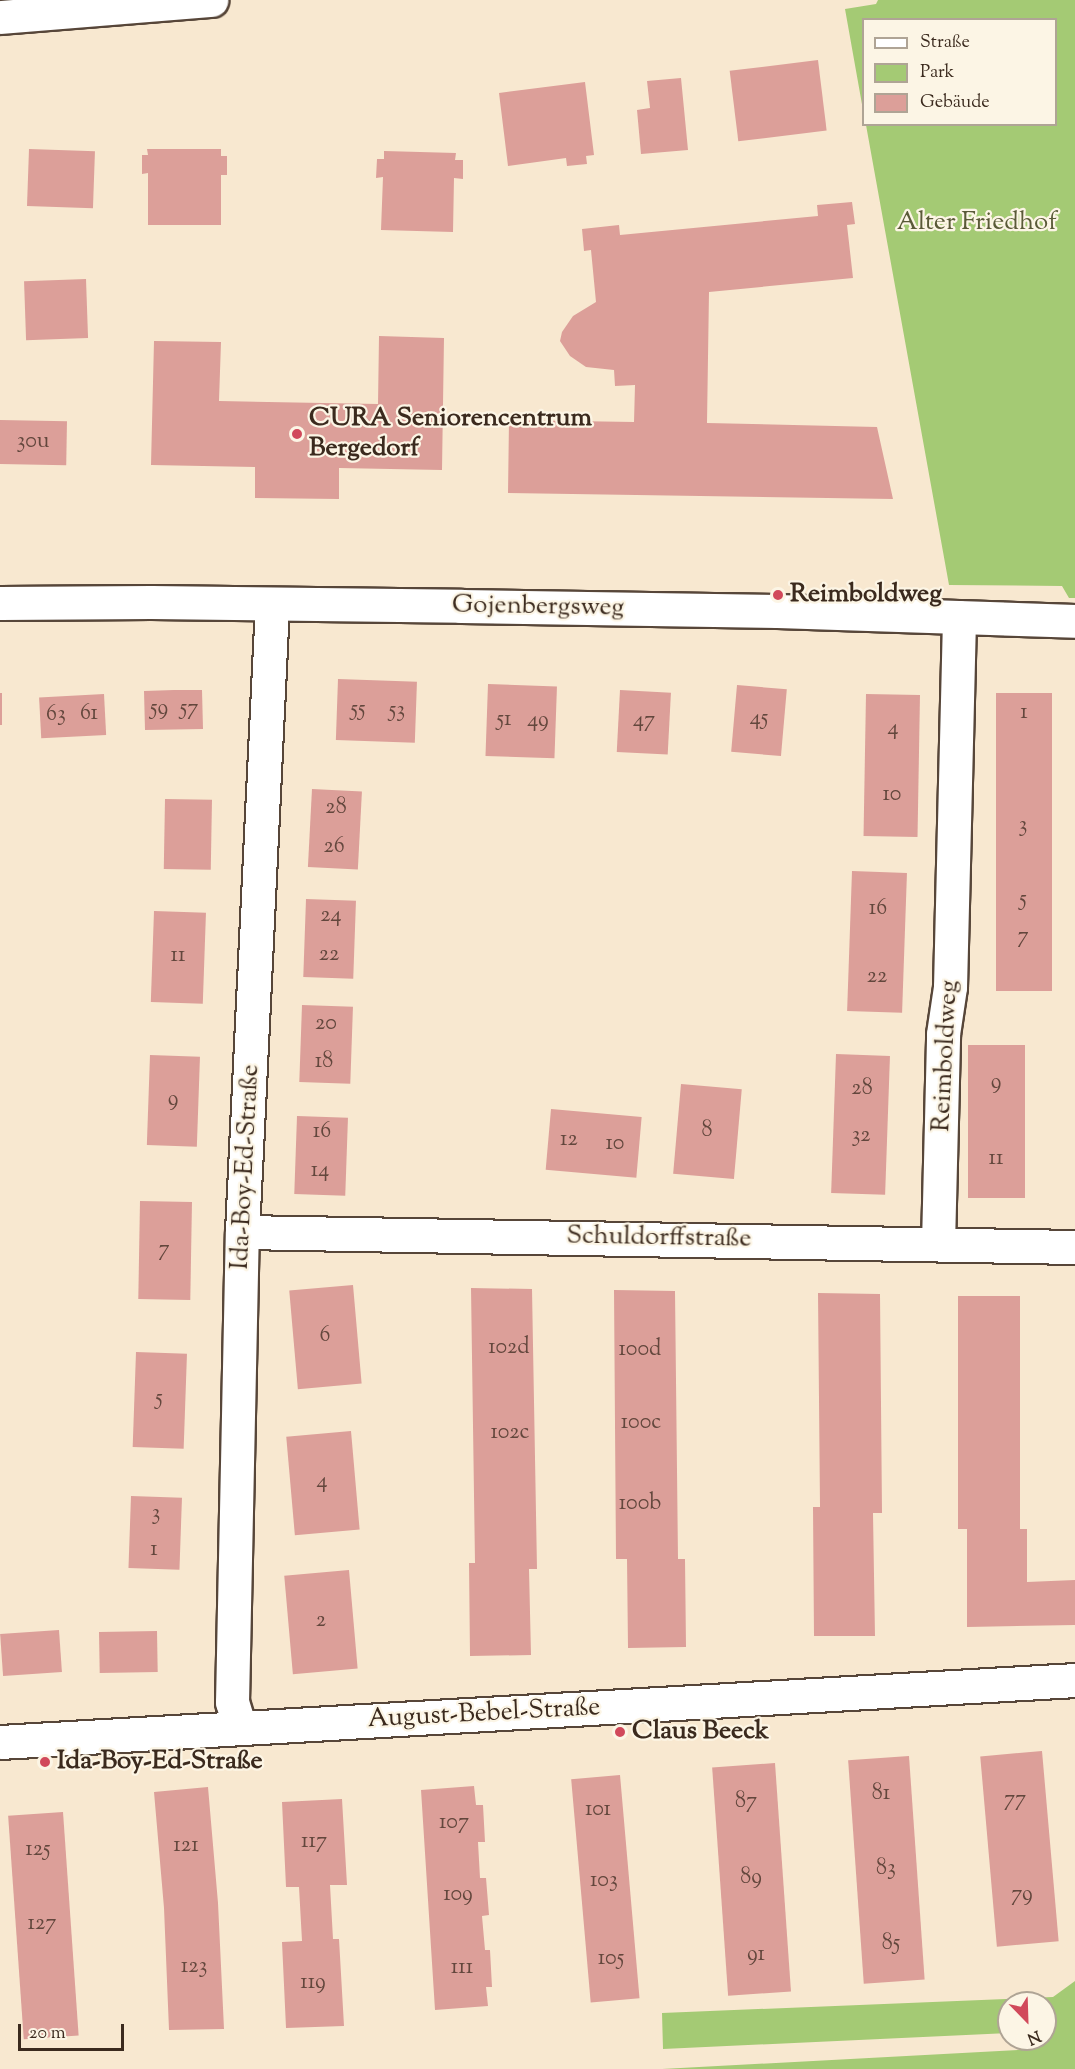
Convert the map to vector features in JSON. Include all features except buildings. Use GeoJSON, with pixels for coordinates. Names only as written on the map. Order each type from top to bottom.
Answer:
{"type":"FeatureCollection","features":[{"type":"Feature","properties":{"kind":"street"},"geometry":{"type":"LineString","coordinates":[[0,17],[211,0]]}},
{"type":"Feature","properties":{"kind":"street","name":"Gojenbergsweg"},"geometry":{"type":"LineString","coordinates":[[0,603],[151,602],[777,611],[1075,621]]}},
{"type":"Feature","properties":{"kind":"street","name":"Ida-Boy-Ed-Straße"},"geometry":{"type":"LineString","coordinates":[[240,1728],[232,1702],[242,1232],[272,605]]}},
{"type":"Feature","properties":{"kind":"street","name":"Reimboldweg"},"geometry":{"type":"LineString","coordinates":[[938,1244],[944,1034],[950,987],[959,617]]}},
{"type":"Feature","properties":{"kind":"street","name":"Schuldorffstraße"},"geometry":{"type":"LineString","coordinates":[[242,1232],[1075,1247]]}},
{"type":"Feature","properties":{"kind":"street","name":"August-Bebel-Straße"},"geometry":{"type":"LineString","coordinates":[[0,1742],[1075,1680]]}},
{"type":"Feature","properties":{"kind":"green space","name":"Alter Friedhof"},"geometry":{"type":"Polygon","coordinates":[[[878,0],[1075,0],[1075,598],[1069,598],[1062,586],[949,585],[866,126],[1057,126],[1057,18],[862,18],[862,104],[845,9],[876,4],[878,0]]]}},
{"type":"Feature","properties":{"kind":"green space"},"geometry":{"type":"Polygon","coordinates":[[[1075,1981],[1075,2069],[662,2069],[998,2051],[1057,2051],[1057,1994],[1075,1981]]]}},
{"type":"Feature","properties":{"kind":"green space"},"geometry":{"type":"Polygon","coordinates":[[[997,1999],[997,2034],[663,2049],[662,2013],[997,1999]]]}},
{"type":"Feature","properties":{"kind":"place","name":"CURA Seniorencentrum Bergedorf"},"geometry":{"type":"Point","coordinates":[297,434]}},
{"type":"Feature","properties":{"kind":"place","name":"Reimboldweg"},"geometry":{"type":"Point","coordinates":[778,595]}},
{"type":"Feature","properties":{"kind":"place","name":"Claus Beeck"},"geometry":{"type":"Point","coordinates":[620,1732]}},
{"type":"Feature","properties":{"kind":"place","name":"Ida-Boy-Ed-Straße"},"geometry":{"type":"Point","coordinates":[45,1762]}}]}
